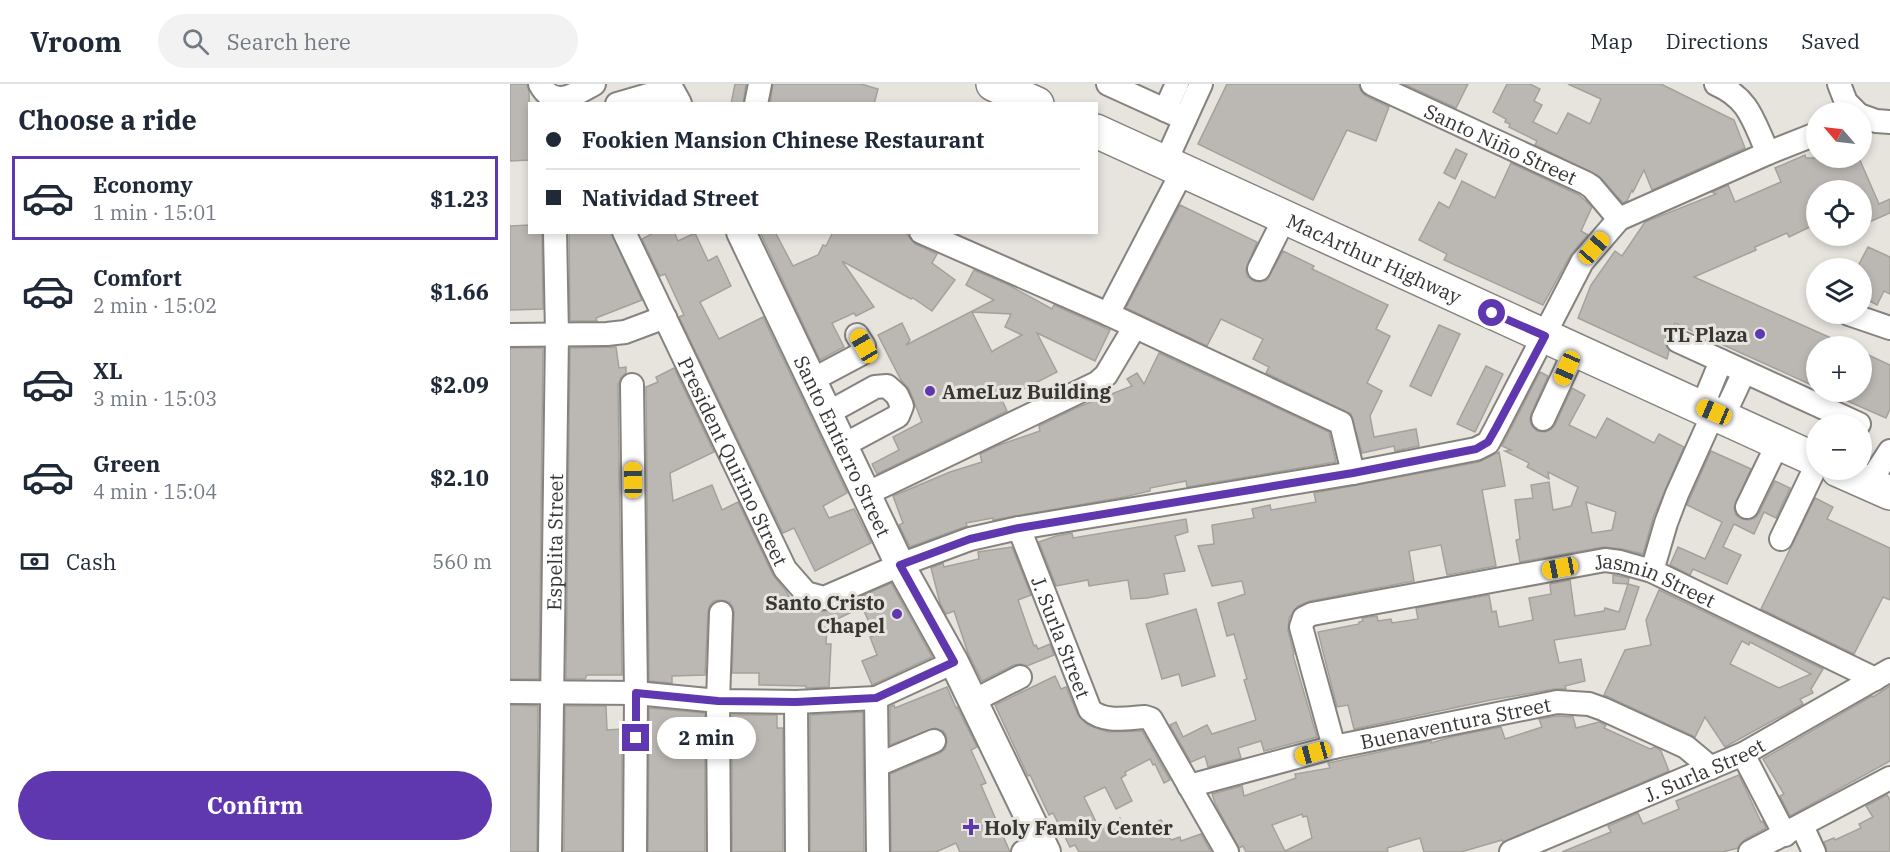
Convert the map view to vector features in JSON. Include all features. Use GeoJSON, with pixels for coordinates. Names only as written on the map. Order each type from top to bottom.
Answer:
{"type":"FeatureCollection","features":[{"type":"Feature","properties":{"kind":"highway"},"geometry":{"type":"LineString","coordinates":[[993,84],[1033,102]]}},
{"type":"Feature","properties":{"kind":"highway","name":"MacArthur Highway"},"geometry":{"type":"LineString","coordinates":[[1098,132],[1806,456]]}},
{"type":"Feature","properties":{"kind":"highway"},"geometry":{"type":"LineString","coordinates":[[1861,480],[1879,488]]}},
{"type":"Feature","properties":{"kind":"main road","name":"Santo Entierro Street"},"geometry":{"type":"LineString","coordinates":[[742,234],[900,565],[973,701],[1037,850]]}},
{"type":"Feature","properties":{"kind":"street"},"geometry":{"type":"LineString","coordinates":[[540,84],[544,92],[553,98],[561,99],[594,84]]}},
{"type":"Feature","properties":{"kind":"street"},"geometry":{"type":"LineString","coordinates":[[756,102],[760,84]]}},
{"type":"Feature","properties":{"kind":"street"},"geometry":{"type":"LineString","coordinates":[[1108,84],[1175,114]]}},
{"type":"Feature","properties":{"kind":"street"},"geometry":{"type":"LineString","coordinates":[[1108,315],[1173,167],[1176,84]]}},
{"type":"Feature","properties":{"kind":"street"},"geometry":{"type":"LineString","coordinates":[[1175,114],[1201,84]]}},
{"type":"Feature","properties":{"kind":"street","name":"Santo Niño Street"},"geometry":{"type":"LineString","coordinates":[[1372,84],[1586,183],[1619,219]]}},
{"type":"Feature","properties":{"kind":"street"},"geometry":{"type":"LineString","coordinates":[[1716,84],[1737,95],[1744,103],[1768,153]]}},
{"type":"Feature","properties":{"kind":"street"},"geometry":{"type":"LineString","coordinates":[[1839,84],[1846,102]]}},
{"type":"Feature","properties":{"kind":"street"},"geometry":{"type":"LineString","coordinates":[[626,102],[671,92]]}},
{"type":"Feature","properties":{"kind":"street"},"geometry":{"type":"LineString","coordinates":[[1619,219],[1806,138]]}},
{"type":"Feature","properties":{"kind":"street"},"geometry":{"type":"LineString","coordinates":[[1259,269],[1285,217]]}},
{"type":"Feature","properties":{"kind":"street","name":"President Quirino Street"},"geometry":{"type":"LineString","coordinates":[[625,234],[786,569],[806,592],[824,598],[900,565],[970,539],[1019,528],[1353,473],[1476,449],[1488,442],[1582,262],[1619,219]]}},
{"type":"Feature","properties":{"kind":"street","name":"Espelita Street"},"geometry":{"type":"LineString","coordinates":[[550,852],[557,335],[555,234]]}},
{"type":"Feature","properties":{"kind":"street"},"geometry":{"type":"LineString","coordinates":[[926,234],[1108,315],[1341,423],[1353,473]]}},
{"type":"Feature","properties":{"kind":"street"},"geometry":{"type":"LineString","coordinates":[[510,335],[625,332],[665,317]]}},
{"type":"Feature","properties":{"kind":"street"},"geometry":{"type":"LineString","coordinates":[[1872,322],[1890,328]]}},
{"type":"Feature","properties":{"kind":"street"},"geometry":{"type":"LineString","coordinates":[[866,494],[1097,383],[1106,375],[1134,328]]}},
{"type":"Feature","properties":{"kind":"street"},"geometry":{"type":"LineString","coordinates":[[812,380],[861,354],[864,346],[857,335]]}},
{"type":"Feature","properties":{"kind":"street"},"geometry":{"type":"LineString","coordinates":[[1678,341],[1836,414]]}},
{"type":"Feature","properties":{"kind":"street"},"geometry":{"type":"LineString","coordinates":[[1543,419],[1575,350]]}},
{"type":"Feature","properties":{"kind":"street"},"geometry":{"type":"LineString","coordinates":[[1713,412],[1721,361]]}},
{"type":"Feature","properties":{"kind":"street"},"geometry":{"type":"LineString","coordinates":[[1652,572],[1677,494],[1713,412],[1744,372]]}},
{"type":"Feature","properties":{"kind":"street"},"geometry":{"type":"LineString","coordinates":[[632,385],[636,693],[635,852]]}},
{"type":"Feature","properties":{"kind":"street"},"geometry":{"type":"LineString","coordinates":[[828,413],[875,387],[887,387],[897,395],[902,406],[898,416],[844,445]]}},
{"type":"Feature","properties":{"kind":"street"},"geometry":{"type":"LineString","coordinates":[[1747,507],[1778,443]]}},
{"type":"Feature","properties":{"kind":"street"},"geometry":{"type":"LineString","coordinates":[[1879,488],[1890,451]]}},
{"type":"Feature","properties":{"kind":"street"},"geometry":{"type":"LineString","coordinates":[[1781,539],[1809,480]]}},
{"type":"Feature","properties":{"kind":"street","name":"J. Surla Street"},"geometry":{"type":"LineString","coordinates":[[1019,528],[1090,710],[1096,716],[1106,718],[1149,717],[1227,852]]}},
{"type":"Feature","properties":{"kind":"street","name":"Jasmin Street"},"geometry":{"type":"LineString","coordinates":[[1334,747],[1301,627],[1305,618],[1312,614],[1605,560],[1652,572],[1882,675]]}},
{"type":"Feature","properties":{"kind":"street"},"geometry":{"type":"LineString","coordinates":[[719,852],[718,701],[721,613]]}},
{"type":"Feature","properties":{"kind":"street"},"geometry":{"type":"LineString","coordinates":[[510,692],[636,693],[718,701],[796,702],[876,698],[954,662]]}},
{"type":"Feature","properties":{"kind":"street","name":"J. Surla Street"},"geometry":{"type":"LineString","coordinates":[[1511,852],[1743,754],[1882,675]]}},
{"type":"Feature","properties":{"kind":"street"},"geometry":{"type":"LineString","coordinates":[[973,701],[1020,677]]}},
{"type":"Feature","properties":{"kind":"street"},"geometry":{"type":"LineString","coordinates":[[876,698],[878,852]]}},
{"type":"Feature","properties":{"kind":"street"},"geometry":{"type":"LineString","coordinates":[[796,702],[797,852]]}},
{"type":"Feature","properties":{"kind":"street","name":"Buenaventura Street"},"geometry":{"type":"LineString","coordinates":[[1189,786],[1334,747],[1557,702],[1589,704],[1603,709],[1686,747],[1711,768]]}},
{"type":"Feature","properties":{"kind":"street"},"geometry":{"type":"LineString","coordinates":[[877,765],[934,741]]}},
{"type":"Feature","properties":{"kind":"street"},"geometry":{"type":"LineString","coordinates":[[1743,754],[1794,830],[1814,852]]}},
{"type":"Feature","properties":{"kind":"street"},"geometry":{"type":"LineString","coordinates":[[1750,852],[1890,778]]}},
{"type":"Feature","properties":{"kind":"building"},"geometry":{"type":"Polygon","coordinates":[[[510,84],[527,84],[529,102],[528,160],[510,161],[510,84]]]}},
{"type":"Feature","properties":{"kind":"building"},"geometry":{"type":"Polygon","coordinates":[[[735,84],[746,84],[743,102],[731,102],[735,84]]]}},
{"type":"Feature","properties":{"kind":"building"},"geometry":{"type":"Polygon","coordinates":[[[773,84],[861,84],[878,89],[875,102],[770,102],[773,84]]]}},
{"type":"Feature","properties":{"kind":"building"},"geometry":{"type":"Polygon","coordinates":[[[1227,84],[1359,84],[1366,96],[1389,107],[1376,141],[1347,130],[1313,200],[1198,144],[1227,84]]]}},
{"type":"Feature","properties":{"kind":"building"},"geometry":{"type":"Polygon","coordinates":[[[1404,84],[1468,84],[1456,108],[1404,84]]]}},
{"type":"Feature","properties":{"kind":"building"},"geometry":{"type":"Polygon","coordinates":[[[1507,84],[1530,84],[1540,89],[1534,101],[1542,105],[1533,122],[1557,134],[1568,113],[1590,124],[1601,99],[1568,84],[1661,84],[1734,120],[1745,148],[1652,190],[1644,170],[1633,192],[1632,190],[1627,201],[1623,203],[1599,176],[1535,145],[1537,141],[1509,127],[1510,124],[1505,122],[1506,119],[1493,112],[1507,84]]]}},
{"type":"Feature","properties":{"kind":"building"},"geometry":{"type":"Polygon","coordinates":[[[1456,149],[1467,154],[1455,179],[1444,173],[1456,149]]]}},
{"type":"Feature","properties":{"kind":"building"},"geometry":{"type":"Polygon","coordinates":[[[1805,155],[1806,168],[1863,168],[1869,180],[1806,180],[1806,229],[1789,237],[1787,233],[1755,247],[1756,250],[1694,277],[1827,336],[1806,336],[1806,382],[1675,323],[1674,328],[1666,336],[1665,343],[1669,351],[1667,359],[1578,318],[1591,285],[1615,251],[1622,256],[1645,222],[1716,194],[1712,192],[1728,185],[1735,202],[1781,182],[1775,168],[1805,155]]]}},
{"type":"Feature","properties":{"kind":"building"},"geometry":{"type":"Polygon","coordinates":[[[1511,163],[1579,195],[1592,207],[1581,231],[1588,235],[1570,256],[1543,305],[1444,260],[1447,254],[1419,240],[1439,202],[1449,208],[1462,181],[1495,198],[1511,163]]]}},
{"type":"Feature","properties":{"kind":"building"},"geometry":{"type":"Polygon","coordinates":[[[1872,188],[1879,204],[1890,199],[1890,213],[1872,221],[1872,188]]]}},
{"type":"Feature","properties":{"kind":"building"},"geometry":{"type":"Polygon","coordinates":[[[1180,205],[1257,242],[1246,269],[1247,276],[1254,281],[1267,280],[1283,251],[1314,266],[1312,269],[1388,305],[1376,329],[1390,336],[1367,383],[1382,391],[1370,416],[1374,437],[1416,429],[1419,446],[1395,451],[1394,446],[1362,453],[1351,414],[1266,373],[1269,367],[1253,359],[1263,339],[1221,319],[1207,346],[1126,308],[1180,205]]]}},
{"type":"Feature","properties":{"kind":"building"},"geometry":{"type":"Polygon","coordinates":[[[528,225],[528,234],[542,234],[543,309],[510,310],[510,226],[528,225]]]}},
{"type":"Feature","properties":{"kind":"building"},"geometry":{"type":"Polygon","coordinates":[[[569,234],[612,234],[642,300],[596,318],[597,321],[570,321],[569,234]]]}},
{"type":"Feature","properties":{"kind":"building"},"geometry":{"type":"Polygon","coordinates":[[[651,234],[675,234],[678,241],[695,234],[708,261],[717,256],[731,286],[700,302],[719,339],[763,317],[847,493],[823,506],[829,518],[854,509],[871,543],[815,571],[794,528],[783,533],[679,317],[684,315],[665,274],[660,276],[642,239],[651,234]]]}},
{"type":"Feature","properties":{"kind":"building"},"geometry":{"type":"Polygon","coordinates":[[[761,234],[776,234],[793,266],[818,255],[832,234],[906,234],[915,244],[937,254],[932,263],[955,280],[932,311],[913,298],[911,299],[842,261],[874,307],[856,316],[854,313],[832,323],[844,347],[820,360],[761,234]]]}},
{"type":"Feature","properties":{"kind":"building"},"geometry":{"type":"Polygon","coordinates":[[[1868,247],[1890,257],[1890,294],[1884,291],[1877,305],[1872,302],[1872,258],[1862,258],[1868,247]]]}},
{"type":"Feature","properties":{"kind":"building"},"geometry":{"type":"Polygon","coordinates":[[[974,270],[1007,284],[1052,309],[1054,305],[1110,330],[1095,361],[1037,333],[1057,372],[1002,400],[1007,411],[877,474],[872,464],[899,450],[893,437],[922,422],[909,389],[901,380],[878,335],[902,323],[910,340],[906,345],[994,300],[966,285],[974,270]],[[972,312],[992,352],[1022,335],[1005,327],[1011,314],[972,312]]]}},
{"type":"Feature","properties":{"kind":"building"},"geometry":{"type":"Polygon","coordinates":[[[1439,325],[1460,334],[1431,396],[1410,386],[1439,325]]]}},
{"type":"Feature","properties":{"kind":"building"},"geometry":{"type":"Polygon","coordinates":[[[616,347],[619,368],[626,367],[626,373],[618,385],[622,675],[587,675],[585,679],[566,679],[570,348],[616,347]]]}},
{"type":"Feature","properties":{"kind":"building"},"geometry":{"type":"Polygon","coordinates":[[[510,348],[543,348],[539,679],[510,679],[510,348]]]}},
{"type":"Feature","properties":{"kind":"building"},"geometry":{"type":"Polygon","coordinates":[[[1159,353],[1329,432],[1336,462],[1187,487],[1186,481],[1150,488],[1150,491],[1124,497],[966,523],[967,526],[910,547],[899,525],[903,523],[893,496],[950,472],[982,462],[980,454],[1040,431],[1039,426],[1076,408],[1132,386],[1127,379],[1137,373],[1144,384],[1159,353]]]}},
{"type":"Feature","properties":{"kind":"building"},"geometry":{"type":"Polygon","coordinates":[[[1872,357],[1890,365],[1890,409],[1886,418],[1850,402],[1872,402],[1872,357]]]}},
{"type":"Feature","properties":{"kind":"building"},"geometry":{"type":"Polygon","coordinates":[[[1486,366],[1503,374],[1475,432],[1457,424],[1486,366]]]}},
{"type":"Feature","properties":{"kind":"building"},"geometry":{"type":"Polygon","coordinates":[[[674,368],[714,452],[670,473],[673,501],[712,485],[722,510],[738,502],[773,575],[793,603],[820,611],[829,611],[891,583],[932,657],[872,685],[862,661],[877,655],[870,637],[875,635],[862,607],[827,624],[826,644],[831,644],[829,687],[759,685],[759,673],[732,673],[734,613],[729,602],[721,600],[714,601],[708,612],[705,675],[672,676],[672,683],[649,681],[646,387],[658,382],[656,377],[674,368]]]}},
{"type":"Feature","properties":{"kind":"building"},"geometry":{"type":"Polygon","coordinates":[[[1540,372],[1548,376],[1531,414],[1532,426],[1537,431],[1545,432],[1555,425],[1572,388],[1585,395],[1569,425],[1596,438],[1607,418],[1654,443],[1659,434],[1684,447],[1653,518],[1643,554],[1603,547],[1520,562],[1516,540],[1520,539],[1515,500],[1533,498],[1531,485],[1549,482],[1553,510],[1571,506],[1578,487],[1548,472],[1549,479],[1527,467],[1529,463],[1505,451],[1511,450],[1502,446],[1540,372]],[[1586,502],[1592,533],[1612,530],[1616,512],[1586,502]]]}},
{"type":"Feature","properties":{"kind":"building"},"geometry":{"type":"Polygon","coordinates":[[[1711,451],[1751,469],[1734,507],[1736,515],[1742,519],[1755,518],[1775,481],[1790,488],[1776,518],[1764,512],[1754,534],[1734,524],[1723,547],[1741,555],[1727,584],[1693,569],[1690,575],[1670,565],[1678,547],[1705,559],[1722,522],[1687,505],[1711,451]]]}},
{"type":"Feature","properties":{"kind":"building"},"geometry":{"type":"Polygon","coordinates":[[[1499,452],[1505,486],[1482,490],[1496,566],[1447,575],[1441,545],[1409,551],[1414,581],[1310,601],[1298,606],[1289,618],[1288,631],[1317,737],[1264,751],[1261,741],[1238,748],[1241,758],[1208,767],[1205,756],[1191,762],[1170,725],[1176,722],[1183,737],[1207,725],[1212,734],[1256,720],[1234,634],[1227,636],[1218,603],[1245,594],[1242,581],[1212,586],[1198,546],[1214,544],[1212,525],[1254,518],[1252,509],[1270,505],[1271,510],[1316,502],[1314,493],[1479,462],[1499,452]]]}},
{"type":"Feature","properties":{"kind":"building"},"geometry":{"type":"Polygon","coordinates":[[[1815,498],[1833,507],[1827,519],[1890,548],[1890,600],[1883,597],[1854,654],[1761,609],[1815,498]]]}},
{"type":"Feature","properties":{"kind":"building"},"geometry":{"type":"Polygon","coordinates":[[[1186,519],[1188,532],[1175,536],[1185,571],[1164,574],[1168,594],[1147,598],[1131,599],[1128,580],[1089,586],[1088,580],[1056,586],[1039,542],[1072,533],[1073,538],[1186,519]]]}},
{"type":"Feature","properties":{"kind":"building"},"geometry":{"type":"Polygon","coordinates":[[[1012,547],[1031,595],[1018,600],[1034,646],[1036,645],[1038,649],[1050,644],[1054,655],[1027,666],[1014,665],[982,681],[968,653],[954,611],[946,614],[940,603],[931,568],[943,563],[944,567],[979,559],[978,552],[1012,547]]]}},
{"type":"Feature","properties":{"kind":"building"},"geometry":{"type":"Polygon","coordinates":[[[1613,575],[1629,578],[1628,584],[1613,583],[1613,575]]]}},
{"type":"Feature","properties":{"kind":"building"},"geometry":{"type":"Polygon","coordinates":[[[1570,580],[1575,616],[1604,611],[1605,608],[1619,612],[1628,584],[1639,587],[1625,629],[1554,640],[1559,663],[1581,659],[1585,681],[1565,686],[1566,689],[1491,700],[1354,729],[1348,705],[1337,707],[1318,632],[1359,624],[1363,621],[1362,618],[1377,616],[1378,621],[1391,619],[1392,623],[1418,619],[1416,608],[1489,595],[1492,612],[1496,611],[1499,627],[1533,620],[1529,598],[1551,594],[1550,584],[1570,580]]]}},
{"type":"Feature","properties":{"kind":"building"},"geometry":{"type":"Polygon","coordinates":[[[1659,590],[1823,669],[1811,689],[1813,693],[1800,699],[1803,704],[1725,747],[1705,717],[1695,737],[1604,695],[1625,650],[1651,645],[1646,620],[1659,590]],[[1742,641],[1730,664],[1779,688],[1811,674],[1750,642],[1749,645],[1742,641]]]}},
{"type":"Feature","properties":{"kind":"building"},"geometry":{"type":"Polygon","coordinates":[[[1196,609],[1215,676],[1182,686],[1179,674],[1162,679],[1146,624],[1196,609]]]}},
{"type":"Feature","properties":{"kind":"building"},"geometry":{"type":"Polygon","coordinates":[[[1055,676],[1061,689],[1066,687],[1078,715],[1088,725],[1108,732],[1142,731],[1170,780],[1164,783],[1150,759],[1125,772],[1126,775],[1121,778],[1132,801],[1116,809],[1105,787],[1084,797],[1099,828],[1120,818],[1128,836],[1161,820],[1171,840],[1180,837],[1181,841],[1201,834],[1211,852],[1079,852],[1075,845],[1070,847],[1053,813],[1049,815],[1030,775],[1028,776],[995,705],[1055,676]]]}},
{"type":"Feature","properties":{"kind":"building"},"geometry":{"type":"Polygon","coordinates":[[[1890,686],[1890,761],[1790,816],[1780,796],[1784,794],[1763,759],[1890,686]]]}},
{"type":"Feature","properties":{"kind":"building"},"geometry":{"type":"Polygon","coordinates":[[[947,687],[977,747],[971,750],[986,783],[981,785],[1010,852],[960,852],[956,843],[936,852],[891,852],[890,774],[940,753],[945,749],[947,742],[943,731],[935,728],[890,745],[890,707],[894,705],[895,708],[947,687]]]}},
{"type":"Feature","properties":{"kind":"building"},"geometry":{"type":"Polygon","coordinates":[[[510,705],[538,706],[537,852],[510,852],[510,705]]]}},
{"type":"Feature","properties":{"kind":"building"},"geometry":{"type":"Polygon","coordinates":[[[565,706],[606,706],[607,730],[622,729],[622,852],[564,852],[565,706]]]}},
{"type":"Feature","properties":{"kind":"building"},"geometry":{"type":"Polygon","coordinates":[[[649,708],[705,713],[705,852],[648,852],[649,708]]]}},
{"type":"Feature","properties":{"kind":"building"},"geometry":{"type":"Polygon","coordinates":[[[863,712],[864,852],[810,852],[810,715],[863,712]]]}},
{"type":"Feature","properties":{"kind":"building"},"geometry":{"type":"Polygon","coordinates":[[[732,715],[777,715],[777,728],[783,728],[783,852],[732,852],[732,715]]]}},
{"type":"Feature","properties":{"kind":"building"},"geometry":{"type":"Polygon","coordinates":[[[1558,716],[1573,717],[1576,728],[1599,722],[1606,725],[1604,728],[1650,749],[1655,747],[1661,751],[1669,771],[1503,842],[1502,840],[1461,852],[1424,852],[1420,838],[1387,848],[1388,852],[1246,852],[1243,846],[1239,848],[1212,794],[1242,786],[1244,796],[1296,778],[1295,774],[1330,768],[1328,763],[1501,727],[1505,739],[1542,727],[1539,719],[1558,716]],[[1302,814],[1272,825],[1285,851],[1312,838],[1307,816],[1303,817],[1302,814]]]}},
{"type":"Feature","properties":{"kind":"building"},"geometry":{"type":"Polygon","coordinates":[[[1739,775],[1766,828],[1744,840],[1738,848],[1722,852],[1562,852],[1611,832],[1608,826],[1638,813],[1643,824],[1679,809],[1676,801],[1739,775]]]}},
{"type":"Feature","properties":{"kind":"building"},"geometry":{"type":"Polygon","coordinates":[[[1887,795],[1890,800],[1890,852],[1827,852],[1824,842],[1834,838],[1835,840],[1861,828],[1859,824],[1873,817],[1866,806],[1887,795]]]}},
{"type":"Feature","properties":{"kind":"place","name":"TL Plaza"},"geometry":{"type":"Point","coordinates":[1760,334]}},
{"type":"Feature","properties":{"kind":"place","name":"AmeLuz Building"},"geometry":{"type":"Point","coordinates":[930,391]}},
{"type":"Feature","properties":{"kind":"place","name":"Santo Cristo Chapel"},"geometry":{"type":"Point","coordinates":[897,614]}},
{"type":"Feature","properties":{"kind":"place","name":"Holy Family Center"},"geometry":{"type":"Point","coordinates":[971,827]}},
{"type":"Feature","properties":{"kind":"route"},"geometry":{"type":"LineString","coordinates":[[636,738],[636,693],[718,701],[796,702],[876,698],[954,662],[900,565],[970,539],[1019,528],[1353,473],[1476,449],[1488,442],[1545,336],[1492,313]]}}]}
